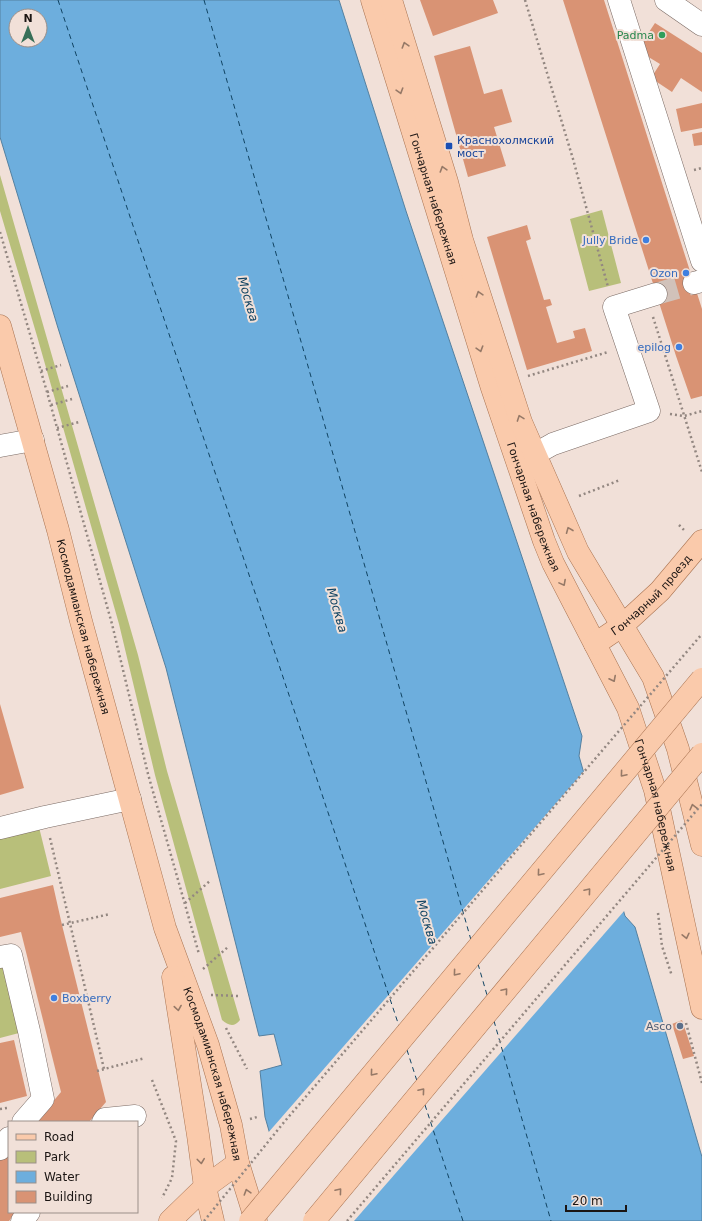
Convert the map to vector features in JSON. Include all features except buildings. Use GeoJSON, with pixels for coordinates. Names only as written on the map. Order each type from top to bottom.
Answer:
{"type":"FeatureCollection","features":[{"type":"Feature","properties":{"kind":"main road","name":"Гончарная набережная"},"geometry":{"type":"LineString","coordinates":[[372,0],[492,388],[553,564],[628,708],[655,790],[702,1008]]}},
{"type":"Feature","properties":{"kind":"main road","name":"Гончарная набережная"},"geometry":{"type":"LineString","coordinates":[[391,0],[443,169],[464,247],[511,394],[534,454],[578,552],[653,677],[678,749],[702,845]]}},
{"type":"Feature","properties":{"kind":"main road","name":"Космодамианская набережная"},"geometry":{"type":"LineString","coordinates":[[0,326],[3,349],[33,440],[165,928],[208,1045],[231,1124],[238,1163],[256,1221]]}},
{"type":"Feature","properties":{"kind":"main road","name":"Гончарный проезд"},"geometry":{"type":"LineString","coordinates":[[595,644],[623,625],[660,591],[702,541]]}},
{"type":"Feature","properties":{"kind":"main road"},"geometry":{"type":"LineString","coordinates":[[250,1221],[702,679]]}},
{"type":"Feature","properties":{"kind":"main road"},"geometry":{"type":"LineString","coordinates":[[314,1221],[702,754]]}},
{"type":"Feature","properties":{"kind":"main road","name":"Космодамианская набережная"},"geometry":{"type":"LineString","coordinates":[[165,928],[205,1187],[213,1221]]}},
{"type":"Feature","properties":{"kind":"main road"},"geometry":{"type":"LineString","coordinates":[[170,1221],[205,1187],[238,1163]]}},
{"type":"Feature","properties":{"kind":"street"},"geometry":{"type":"LineString","coordinates":[[619,0],[702,260]]}},
{"type":"Feature","properties":{"kind":"street"},"geometry":{"type":"LineString","coordinates":[[666,0],[702,25]]}},
{"type":"Feature","properties":{"kind":"street"},"geometry":{"type":"LineString","coordinates":[[534,454],[553,444],[650,411],[614,307],[652,296]]}},
{"type":"Feature","properties":{"kind":"street"},"geometry":{"type":"LineString","coordinates":[[0,446],[33,440]]}},
{"type":"Feature","properties":{"kind":"street"},"geometry":{"type":"LineString","coordinates":[[0,828],[130,799]]}},
{"type":"Feature","properties":{"kind":"street"},"geometry":{"type":"LineString","coordinates":[[0,957],[11,955],[43,1099],[24,1121]]}},
{"type":"Feature","properties":{"kind":"street"},"geometry":{"type":"LineString","coordinates":[[104,1121],[105,1119],[135,1116]]}},
{"type":"Feature","properties":{"kind":"street"},"geometry":{"type":"LineString","coordinates":[[0,1149],[8,1139]]}},
{"type":"Feature","properties":{"kind":"street"},"geometry":{"type":"LineString","coordinates":[[22,1221],[28,1213]]}},
{"type":"Feature","properties":{"kind":"path"},"geometry":{"type":"LineString","coordinates":[[525,0],[573,159],[614,307]]}},
{"type":"Feature","properties":{"kind":"path"},"geometry":{"type":"LineString","coordinates":[[0,232],[51,405],[112,624],[148,774],[205,976]]}},
{"type":"Feature","properties":{"kind":"path"},"geometry":{"type":"LineString","coordinates":[[652,296],[684,416],[702,472]]}},
{"type":"Feature","properties":{"kind":"path"},"geometry":{"type":"LineString","coordinates":[[522,378],[627,347]]}},
{"type":"Feature","properties":{"kind":"path"},"geometry":{"type":"LineString","coordinates":[[41,371],[61,365]]}},
{"type":"Feature","properties":{"kind":"path"},"geometry":{"type":"LineString","coordinates":[[47,392],[68,386]]}},
{"type":"Feature","properties":{"kind":"path"},"geometry":{"type":"LineString","coordinates":[[51,405],[72,399]]}},
{"type":"Feature","properties":{"kind":"path"},"geometry":{"type":"LineString","coordinates":[[684,416],[702,411]]}},
{"type":"Feature","properties":{"kind":"path"},"geometry":{"type":"LineString","coordinates":[[57,428],[79,422]]}},
{"type":"Feature","properties":{"kind":"path"},"geometry":{"type":"LineString","coordinates":[[580,496],[620,480]]}},
{"type":"Feature","properties":{"kind":"path"},"geometry":{"type":"LineString","coordinates":[[204,1221],[285,1120],[702,634]]}},
{"type":"Feature","properties":{"kind":"path"},"geometry":{"type":"LineString","coordinates":[[347,1221],[702,804]]}},
{"type":"Feature","properties":{"kind":"path"},"geometry":{"type":"LineString","coordinates":[[45,817],[104,1069]]}},
{"type":"Feature","properties":{"kind":"path"},"geometry":{"type":"LineString","coordinates":[[185,903],[211,880]]}},
{"type":"Feature","properties":{"kind":"path"},"geometry":{"type":"LineString","coordinates":[[62,925],[110,914]]}},
{"type":"Feature","properties":{"kind":"path"},"geometry":{"type":"LineString","coordinates":[[203,969],[228,947]]}},
{"type":"Feature","properties":{"kind":"path"},"geometry":{"type":"LineString","coordinates":[[209,989],[212,1002]]}},
{"type":"Feature","properties":{"kind":"path"},"geometry":{"type":"LineString","coordinates":[[210,995],[239,996]]}},
{"type":"Feature","properties":{"kind":"path"},"geometry":{"type":"LineString","coordinates":[[223,1022],[247,1069]]}},
{"type":"Feature","properties":{"kind":"path"},"geometry":{"type":"LineString","coordinates":[[97,1071],[145,1058]]}},
{"type":"Feature","properties":{"kind":"path"},"geometry":{"type":"LineString","coordinates":[[152,1080],[176,1141],[172,1178],[161,1199]]}},
{"type":"Feature","properties":{"kind":"green space"},"geometry":{"type":"Polygon","coordinates":[[[0,175],[138,655],[167,771],[240,1020],[238,1023],[233,1025],[222,1020],[155,775],[119,624],[0,211],[0,175]]]}},
{"type":"Feature","properties":{"kind":"green space"},"geometry":{"type":"Polygon","coordinates":[[[602,210],[621,283],[589,291],[570,219],[602,210]]]}},
{"type":"Feature","properties":{"kind":"green space"},"geometry":{"type":"Polygon","coordinates":[[[38,823],[51,876],[0,889],[0,833],[38,823]]]}},
{"type":"Feature","properties":{"kind":"green space"},"geometry":{"type":"Polygon","coordinates":[[[0,961],[19,1033],[0,1038],[0,961]]]}},
{"type":"Feature","properties":{"kind":"water","name":"Москва"},"geometry":{"type":"Polygon","coordinates":[[[0,0],[339,0],[406,211],[582,736],[579,756],[625,916],[635,927],[702,1157],[702,1221],[295,1221],[265,1117],[260,1071],[282,1065],[274,1034],[259,1036],[166,668],[58,328],[0,137],[0,0]]]}},
{"type":"Feature","properties":{"kind":"pier"},"geometry":{"type":"Polygon","coordinates":[[[585,770],[625,910],[354,1221],[293,1221],[267,1134],[585,770]]]}},
{"type":"Feature","properties":{"kind":"ferry route"},"geometry":{"type":"LineString","coordinates":[[58,0],[399,1026]]}},
{"type":"Feature","properties":{"kind":"ferry route"},"geometry":{"type":"LineString","coordinates":[[204,0],[471,940]]}},
{"type":"Feature","properties":{"kind":"ferry route"},"geometry":{"type":"LineString","coordinates":[[478,964],[487,995]]}},
{"type":"Feature","properties":{"kind":"ferry route"},"geometry":{"type":"LineString","coordinates":[[494,1021],[551,1221]]}},
{"type":"Feature","properties":{"kind":"ferry route"},"geometry":{"type":"LineString","coordinates":[[407,1050],[417,1081]]}},
{"type":"Feature","properties":{"kind":"ferry route"},"geometry":{"type":"LineString","coordinates":[[425,1105],[463,1221]]}},
{"type":"Feature","properties":{"kind":"tunnel"},"geometry":{"type":"LineString","coordinates":[[656,294],[694,283]]}},
{"type":"Feature","properties":{"kind":"place","name":"Padma"},"geometry":{"type":"Point","coordinates":[662,35]}},
{"type":"Feature","properties":{"kind":"place","name":"Краснохолмский мост"},"geometry":{"type":"Point","coordinates":[449,146]}},
{"type":"Feature","properties":{"kind":"place","name":"Jully Bride"},"geometry":{"type":"Point","coordinates":[646,240]}},
{"type":"Feature","properties":{"kind":"place","name":"Ozon"},"geometry":{"type":"Point","coordinates":[686,273]}},
{"type":"Feature","properties":{"kind":"place","name":"epilog"},"geometry":{"type":"Point","coordinates":[679,347]}},
{"type":"Feature","properties":{"kind":"place","name":"Boxberry"},"geometry":{"type":"Point","coordinates":[54,998]}},
{"type":"Feature","properties":{"kind":"place","name":"Asco"},"geometry":{"type":"Point","coordinates":[680,1026]}}]}
